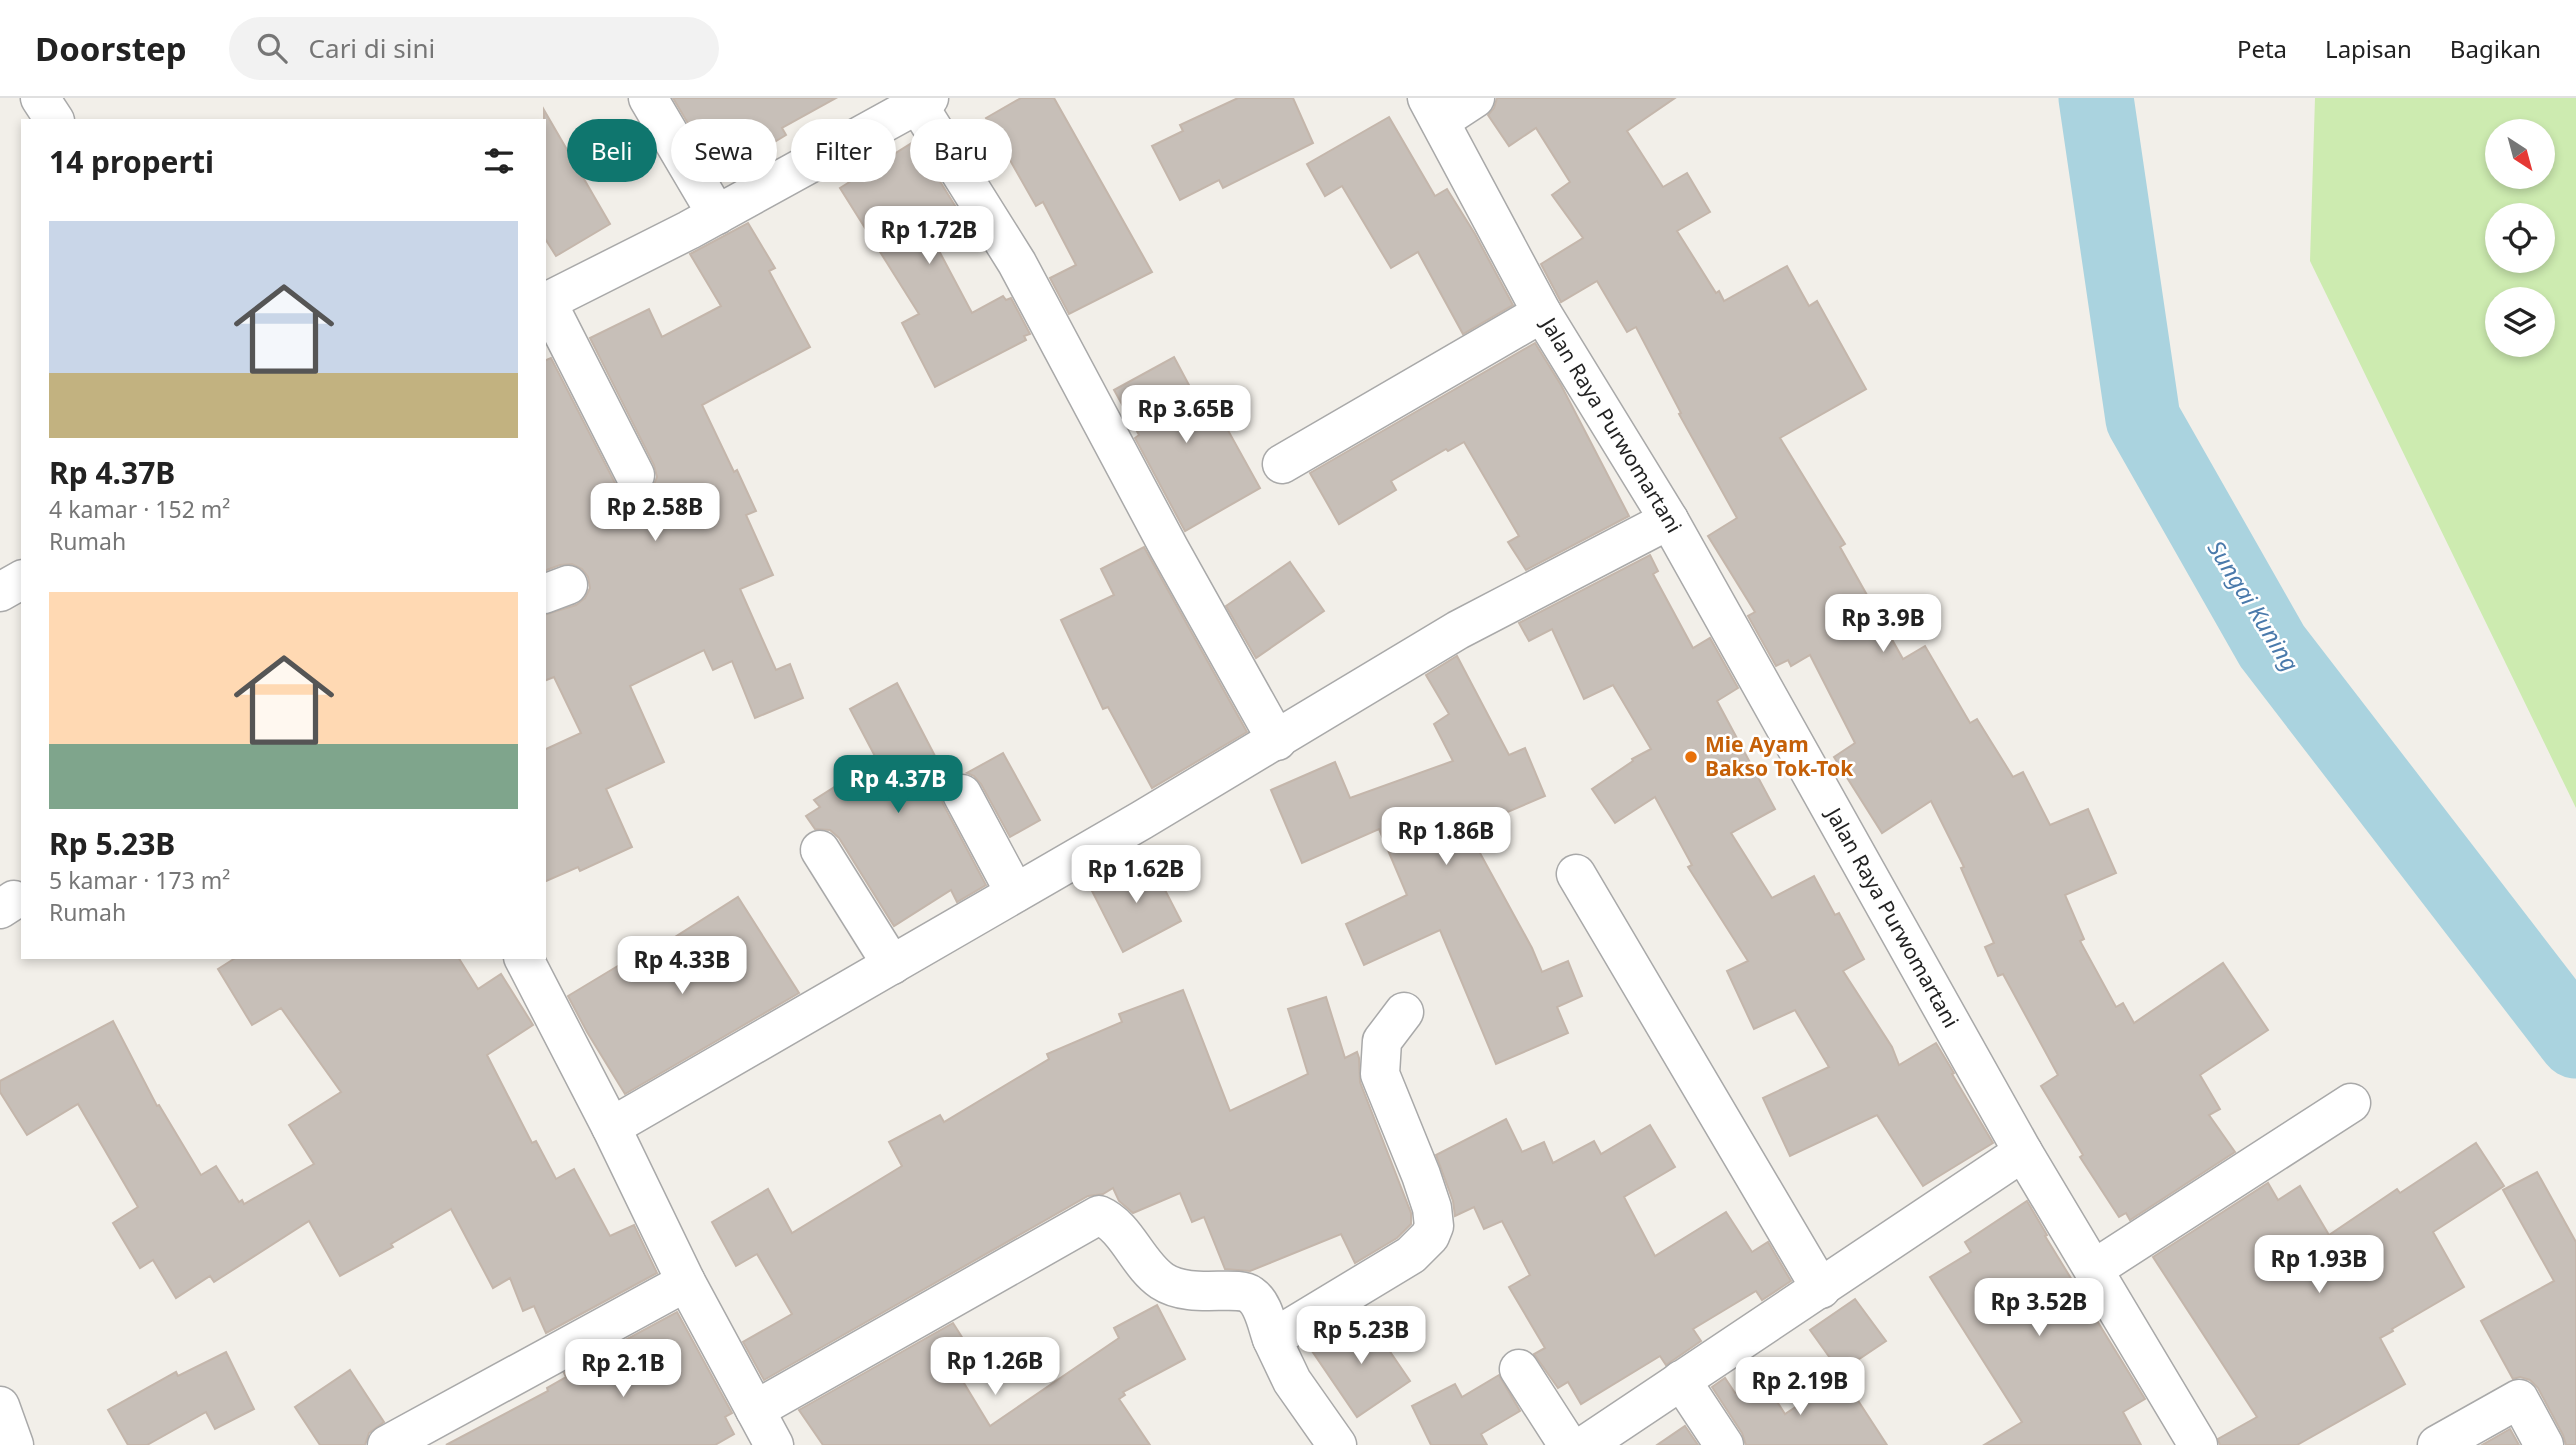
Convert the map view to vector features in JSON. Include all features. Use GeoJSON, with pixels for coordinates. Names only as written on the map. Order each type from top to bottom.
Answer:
{"type":"FeatureCollection","features":[{"type":"Feature","properties":{"kind":"street"},"geometry":{"type":"LineString","coordinates":[[40,98],[54,119]]}},
{"type":"Feature","properties":{"kind":"street"},"geometry":{"type":"LineString","coordinates":[[648,98],[717,215]]}},
{"type":"Feature","properties":{"kind":"street"},"geometry":{"type":"LineString","coordinates":[[1433,110],[1475,98]]}},
{"type":"Feature","properties":{"kind":"street"},"geometry":{"type":"LineString","coordinates":[[635,475],[546,303],[717,215],[923,101],[1017,263],[1169,548],[1277,741]]}},
{"type":"Feature","properties":{"kind":"street","name":"Jalan Raya Purwomartani"},"geometry":{"type":"LineString","coordinates":[[1433,110],[1542,313],[1669,520],[2023,1153],[2198,1445]]}},
{"type":"Feature","properties":{"kind":"street"},"geometry":{"type":"LineString","coordinates":[[1282,464],[1542,313]]}},
{"type":"Feature","properties":{"kind":"street"},"geometry":{"type":"LineString","coordinates":[[611,1127],[1277,741],[1458,630],[1669,520]]}},
{"type":"Feature","properties":{"kind":"street"},"geometry":{"type":"LineString","coordinates":[[0,592],[21,580]]}},
{"type":"Feature","properties":{"kind":"street"},"geometry":{"type":"LineString","coordinates":[[962,794],[1016,893]]}},
{"type":"Feature","properties":{"kind":"street"},"geometry":{"type":"LineString","coordinates":[[820,850],[892,965]]}},
{"type":"Feature","properties":{"kind":"street"},"geometry":{"type":"LineString","coordinates":[[1576,874],[1821,1289]]}},
{"type":"Feature","properties":{"kind":"street"},"geometry":{"type":"LineString","coordinates":[[524,959],[611,1127],[686,1282],[774,1445]]}},
{"type":"Feature","properties":{"kind":"street"},"geometry":{"type":"LineString","coordinates":[[1272,1339],[1411,1255],[1430,1236],[1434,1226],[1432,1208],[1380,1074],[1382,1041],[1404,1012]]}},
{"type":"Feature","properties":{"kind":"street"},"geometry":{"type":"LineString","coordinates":[[2094,1269],[2351,1103]]}},
{"type":"Feature","properties":{"kind":"street"},"geometry":{"type":"LineString","coordinates":[[1585,1445],[2023,1153]]}},
{"type":"Feature","properties":{"kind":"street"},"geometry":{"type":"LineString","coordinates":[[755,1410],[1099,1215],[1110,1222],[1139,1259],[1163,1282],[1186,1292],[1239,1291],[1251,1294],[1261,1306],[1272,1339],[1292,1381],[1337,1445]]}},
{"type":"Feature","properties":{"kind":"street"},"geometry":{"type":"LineString","coordinates":[[387,1445],[686,1282]]}},
{"type":"Feature","properties":{"kind":"street"},"geometry":{"type":"LineString","coordinates":[[1519,1369],[1568,1445]]}},
{"type":"Feature","properties":{"kind":"street"},"geometry":{"type":"LineString","coordinates":[[1681,1380],[1724,1445]]}},
{"type":"Feature","properties":{"kind":"street"},"geometry":{"type":"LineString","coordinates":[[2437,1445],[2519,1399],[2544,1445]]}},
{"type":"Feature","properties":{"kind":"street"},"geometry":{"type":"LineString","coordinates":[[0,1406],[14,1445]]}},
{"type":"Feature","properties":{"kind":"green space"},"geometry":{"type":"Polygon","coordinates":[[[2315,98],[2576,98],[2576,808],[2310,261],[2315,98]]]}},
{"type":"Feature","properties":{"kind":"building"},"geometry":{"type":"Polygon","coordinates":[[[673,98],[836,98],[798,119],[791,119],[791,123],[782,128],[786,135],[777,140],[777,119],[685,119],[673,98]]]}},
{"type":"Feature","properties":{"kind":"building"},"geometry":{"type":"Polygon","coordinates":[[[1021,98],[1054,98],[1152,272],[1069,314],[1050,278],[1076,265],[1043,202],[1036,206],[1012,164],[1012,119],[986,118],[1021,98]]]}},
{"type":"Feature","properties":{"kind":"building"},"geometry":{"type":"Polygon","coordinates":[[[1238,98],[1293,98],[1313,143],[1223,188],[1219,180],[1180,200],[1152,146],[1183,131],[1180,125],[1238,98]]]}},
{"type":"Feature","properties":{"kind":"building"},"geometry":{"type":"Polygon","coordinates":[[[1497,98],[1675,98],[1627,131],[1663,187],[1687,173],[1710,212],[1677,231],[1716,293],[1719,291],[1724,301],[1787,266],[1809,306],[1817,301],[1866,389],[1780,438],[1845,544],[1840,547],[1903,659],[1925,646],[1970,723],[1977,719],[2013,777],[2023,772],[2050,825],[2088,809],[2116,873],[2065,895],[2084,939],[2080,941],[2116,1007],[2123,1003],[2134,1023],[2223,963],[2268,1030],[2200,1075],[2220,1109],[2209,1115],[2235,1152],[2130,1220],[2126,1213],[2119,1217],[2080,1157],[2083,1155],[2041,1086],[2058,1075],[2003,974],[1998,976],[1985,947],[1994,943],[1961,868],[1964,867],[1931,801],[1882,833],[1834,757],[1855,743],[1810,655],[1791,666],[1788,660],[1776,666],[1748,616],[1755,612],[1708,536],[1737,518],[1679,414],[1681,413],[1636,327],[1627,332],[1597,281],[1561,302],[1541,264],[1583,238],[1552,195],[1570,182],[1536,128],[1509,146],[1488,115],[1497,98]]]}},
{"type":"Feature","properties":{"kind":"building"},"geometry":{"type":"Polygon","coordinates":[[[544,110],[567,150],[567,182],[586,182],[610,224],[556,256],[546,240],[544,110]]]}},
{"type":"Feature","properties":{"kind":"building"},"geometry":{"type":"Polygon","coordinates":[[[1389,117],[1435,196],[1447,189],[1513,305],[1463,334],[1418,252],[1391,268],[1342,186],[1325,196],[1307,164],[1389,117]]]}},
{"type":"Feature","properties":{"kind":"building"},"geometry":{"type":"Polygon","coordinates":[[[910,144],[910,182],[940,182],[962,217],[948,226],[954,237],[937,247],[972,313],[1003,296],[1006,300],[1011,298],[1030,334],[1024,336],[1026,340],[935,387],[902,323],[919,314],[840,188],[850,182],[896,182],[896,153],[910,144]]]}},
{"type":"Feature","properties":{"kind":"building"},"geometry":{"type":"Polygon","coordinates":[[[748,223],[775,268],[769,271],[810,347],[702,405],[756,511],[746,515],[773,575],[740,589],[776,670],[790,664],[803,698],[755,718],[732,661],[713,670],[704,650],[630,686],[664,762],[606,789],[632,847],[580,871],[578,867],[546,881],[546,749],[581,733],[554,677],[546,680],[546,614],[576,605],[585,598],[590,588],[588,577],[582,569],[572,564],[546,570],[546,360],[551,358],[616,485],[624,494],[633,497],[645,494],[653,487],[657,477],[654,465],[590,338],[649,309],[662,337],[721,306],[690,254],[748,223]]]}},
{"type":"Feature","properties":{"kind":"building"},"geometry":{"type":"Polygon","coordinates":[[[1535,343],[1561,385],[1629,516],[1526,570],[1508,542],[1519,536],[1464,442],[1448,451],[1446,449],[1391,481],[1396,490],[1339,524],[1310,473],[1535,343]]]}},
{"type":"Feature","properties":{"kind":"building"},"geometry":{"type":"Polygon","coordinates":[[[1174,357],[1198,402],[1209,396],[1260,488],[1185,531],[1135,438],[1139,435],[1114,390],[1174,357]]]}},
{"type":"Feature","properties":{"kind":"building"},"geometry":{"type":"Polygon","coordinates":[[[1144,547],[1247,732],[1152,788],[1108,707],[1103,709],[1061,620],[1114,595],[1101,569],[1144,547]]]}},
{"type":"Feature","properties":{"kind":"building"},"geometry":{"type":"Polygon","coordinates":[[[1650,555],[1658,571],[1653,574],[1693,648],[1710,638],[1738,688],[1717,701],[1775,809],[1731,833],[1772,898],[1814,876],[1835,915],[1839,913],[1864,959],[1843,971],[1892,1047],[1899,1065],[1936,1043],[1993,1143],[1923,1186],[1877,1115],[1790,1156],[1763,1098],[1829,1067],[1795,1010],[1754,1029],[1727,971],[1748,961],[1688,867],[1692,865],[1655,797],[1615,823],[1592,789],[1633,761],[1632,759],[1651,749],[1613,685],[1584,699],[1552,629],[1529,641],[1519,623],[1650,555]]]}},
{"type":"Feature","properties":{"kind":"building"},"geometry":{"type":"Polygon","coordinates":[[[1290,562],[1324,611],[1256,658],[1226,606],[1290,562]]]}},
{"type":"Feature","properties":{"kind":"building"},"geometry":{"type":"Polygon","coordinates":[[[1457,656],[1509,755],[1525,748],[1545,796],[1472,827],[1479,842],[1475,844],[1532,948],[1542,972],[1568,961],[1582,996],[1557,1007],[1568,1033],[1496,1064],[1440,930],[1364,965],[1346,924],[1407,895],[1379,829],[1302,863],[1271,790],[1335,762],[1350,798],[1453,761],[1434,724],[1449,714],[1426,675],[1457,656]]]}},
{"type":"Feature","properties":{"kind":"building"},"geometry":{"type":"Polygon","coordinates":[[[897,683],[947,779],[940,793],[943,804],[986,885],[957,902],[951,890],[894,926],[839,838],[830,830],[815,829],[806,816],[820,807],[814,800],[877,760],[850,709],[897,683]]]}},
{"type":"Feature","properties":{"kind":"building"},"geometry":{"type":"Polygon","coordinates":[[[1003,753],[1040,820],[1010,837],[981,784],[967,773],[1003,753]]]}},
{"type":"Feature","properties":{"kind":"building"},"geometry":{"type":"Polygon","coordinates":[[[1149,859],[1181,921],[1123,952],[1091,889],[1149,859]]]}},
{"type":"Feature","properties":{"kind":"building"},"geometry":{"type":"Polygon","coordinates":[[[738,897],[799,993],[625,1094],[568,996],[631,958],[634,963],[738,897]]]}},
{"type":"Feature","properties":{"kind":"building"},"geometry":{"type":"Polygon","coordinates":[[[234,959],[459,959],[478,989],[501,974],[533,1025],[487,1055],[532,1143],[536,1141],[556,1179],[574,1169],[610,1236],[634,1225],[657,1273],[546,1333],[534,1306],[523,1311],[510,1278],[493,1288],[451,1209],[391,1244],[393,1247],[340,1276],[309,1221],[214,1282],[210,1276],[176,1298],[153,1260],[140,1268],[113,1223],[138,1207],[78,1104],[27,1135],[0,1092],[0,1081],[113,1021],[157,1106],[159,1105],[201,1175],[216,1166],[239,1202],[242,1200],[244,1204],[314,1164],[289,1125],[341,1092],[281,1008],[252,1025],[218,969],[234,959]]]}},
{"type":"Feature","properties":{"kind":"building"},"geometry":{"type":"Polygon","coordinates":[[[1183,990],[1230,1111],[1308,1074],[1288,1009],[1326,997],[1345,1058],[1357,1052],[1360,1082],[1411,1213],[1411,1224],[1397,1238],[1355,1263],[1341,1234],[1250,1271],[1225,1269],[1204,1217],[1192,1222],[1180,1193],[1133,1213],[1119,1201],[1113,1188],[1103,1194],[1088,1196],[764,1380],[743,1342],[792,1314],[757,1254],[736,1266],[712,1222],[768,1189],[792,1233],[902,1166],[889,1142],[940,1115],[944,1122],[1049,1059],[1047,1054],[1122,1022],[1119,1014],[1183,990]]]}},
{"type":"Feature","properties":{"kind":"building"},"geometry":{"type":"Polygon","coordinates":[[[1506,1119],[1522,1152],[1544,1142],[1553,1163],[1594,1141],[1601,1154],[1650,1125],[1675,1167],[1624,1197],[1655,1256],[1726,1212],[1752,1252],[1768,1242],[1791,1281],[1762,1300],[1756,1291],[1693,1329],[1701,1341],[1666,1365],[1660,1356],[1581,1404],[1568,1382],[1558,1388],[1534,1354],[1545,1348],[1509,1287],[1530,1275],[1502,1221],[1484,1229],[1474,1207],[1455,1216],[1453,1201],[1436,1155],[1506,1119]]]}},
{"type":"Feature","properties":{"kind":"building"},"geometry":{"type":"Polygon","coordinates":[[[2476,1143],[2504,1186],[2433,1232],[2464,1287],[2380,1338],[2405,1384],[2297,1445],[2220,1445],[2218,1439],[2257,1417],[2153,1257],[2268,1183],[2278,1200],[2300,1186],[2329,1235],[2397,1189],[2400,1193],[2476,1143]]]}},
{"type":"Feature","properties":{"kind":"building"},"geometry":{"type":"Polygon","coordinates":[[[2537,1172],[2576,1242],[2576,1445],[2566,1445],[2538,1388],[2530,1380],[2520,1377],[2513,1379],[2481,1321],[2554,1281],[2503,1190],[2537,1172]]]}},
{"type":"Feature","properties":{"kind":"building"},"geometry":{"type":"Polygon","coordinates":[[[2027,1201],[2047,1235],[2045,1236],[2145,1399],[2123,1412],[2141,1445],[1984,1445],[2022,1422],[1930,1277],[1971,1252],[1965,1242],[2027,1201]]]}},
{"type":"Feature","properties":{"kind":"building"},"geometry":{"type":"Polygon","coordinates":[[[1855,1299],[1886,1341],[1840,1372],[1810,1330],[1855,1299]]]}},
{"type":"Feature","properties":{"kind":"building"},"geometry":{"type":"Polygon","coordinates":[[[1157,1305],[1185,1359],[1123,1392],[1125,1395],[1119,1399],[1150,1445],[823,1445],[799,1410],[953,1323],[972,1353],[953,1365],[990,1426],[1119,1338],[1114,1328],[1157,1305]]]}},
{"type":"Feature","properties":{"kind":"building"},"geometry":{"type":"Polygon","coordinates":[[[677,1312],[732,1413],[725,1417],[734,1434],[715,1445],[446,1445],[548,1391],[547,1388],[566,1377],[564,1373],[677,1312]]]}},
{"type":"Feature","properties":{"kind":"building"},"geometry":{"type":"Polygon","coordinates":[[[1365,1315],[1410,1381],[1357,1417],[1312,1351],[1365,1315]]]}},
{"type":"Feature","properties":{"kind":"building"},"geometry":{"type":"Polygon","coordinates":[[[226,1352],[254,1409],[215,1429],[206,1412],[147,1445],[128,1445],[108,1410],[176,1372],[178,1376],[226,1352]]]}},
{"type":"Feature","properties":{"kind":"building"},"geometry":{"type":"Polygon","coordinates":[[[350,1370],[384,1422],[369,1433],[365,1445],[320,1445],[295,1407],[350,1370]]]}},
{"type":"Feature","properties":{"kind":"building"},"geometry":{"type":"Polygon","coordinates":[[[1499,1375],[1520,1411],[1481,1434],[1487,1445],[1431,1445],[1412,1406],[1455,1384],[1462,1397],[1499,1375]]]}},
{"type":"Feature","properties":{"kind":"building"},"geometry":{"type":"Polygon","coordinates":[[[1842,1376],[1887,1445],[1746,1445],[1742,1433],[1712,1387],[1725,1378],[1735,1393],[1761,1377],[1785,1414],[1842,1376]]]}},
{"type":"Feature","properties":{"kind":"building"},"geometry":{"type":"Polygon","coordinates":[[[1685,1426],[1698,1445],[1657,1445],[1685,1426]]]}},
{"type":"Feature","properties":{"kind":"building"},"geometry":{"type":"Polygon","coordinates":[[[2510,1429],[2519,1445],[2482,1445],[2510,1429]]]}},
{"type":"Feature","properties":{"kind":"waterway","name":"Sungai Kuning"},"geometry":{"type":"LineString","coordinates":[[2096,98],[2143,419],[2272,646],[2576,1041]]}},
{"type":"Feature","properties":{"kind":"place","name":"Mie Ayam Bakso Tok-Tok"},"geometry":{"type":"Point","coordinates":[1691,757]}}]}
